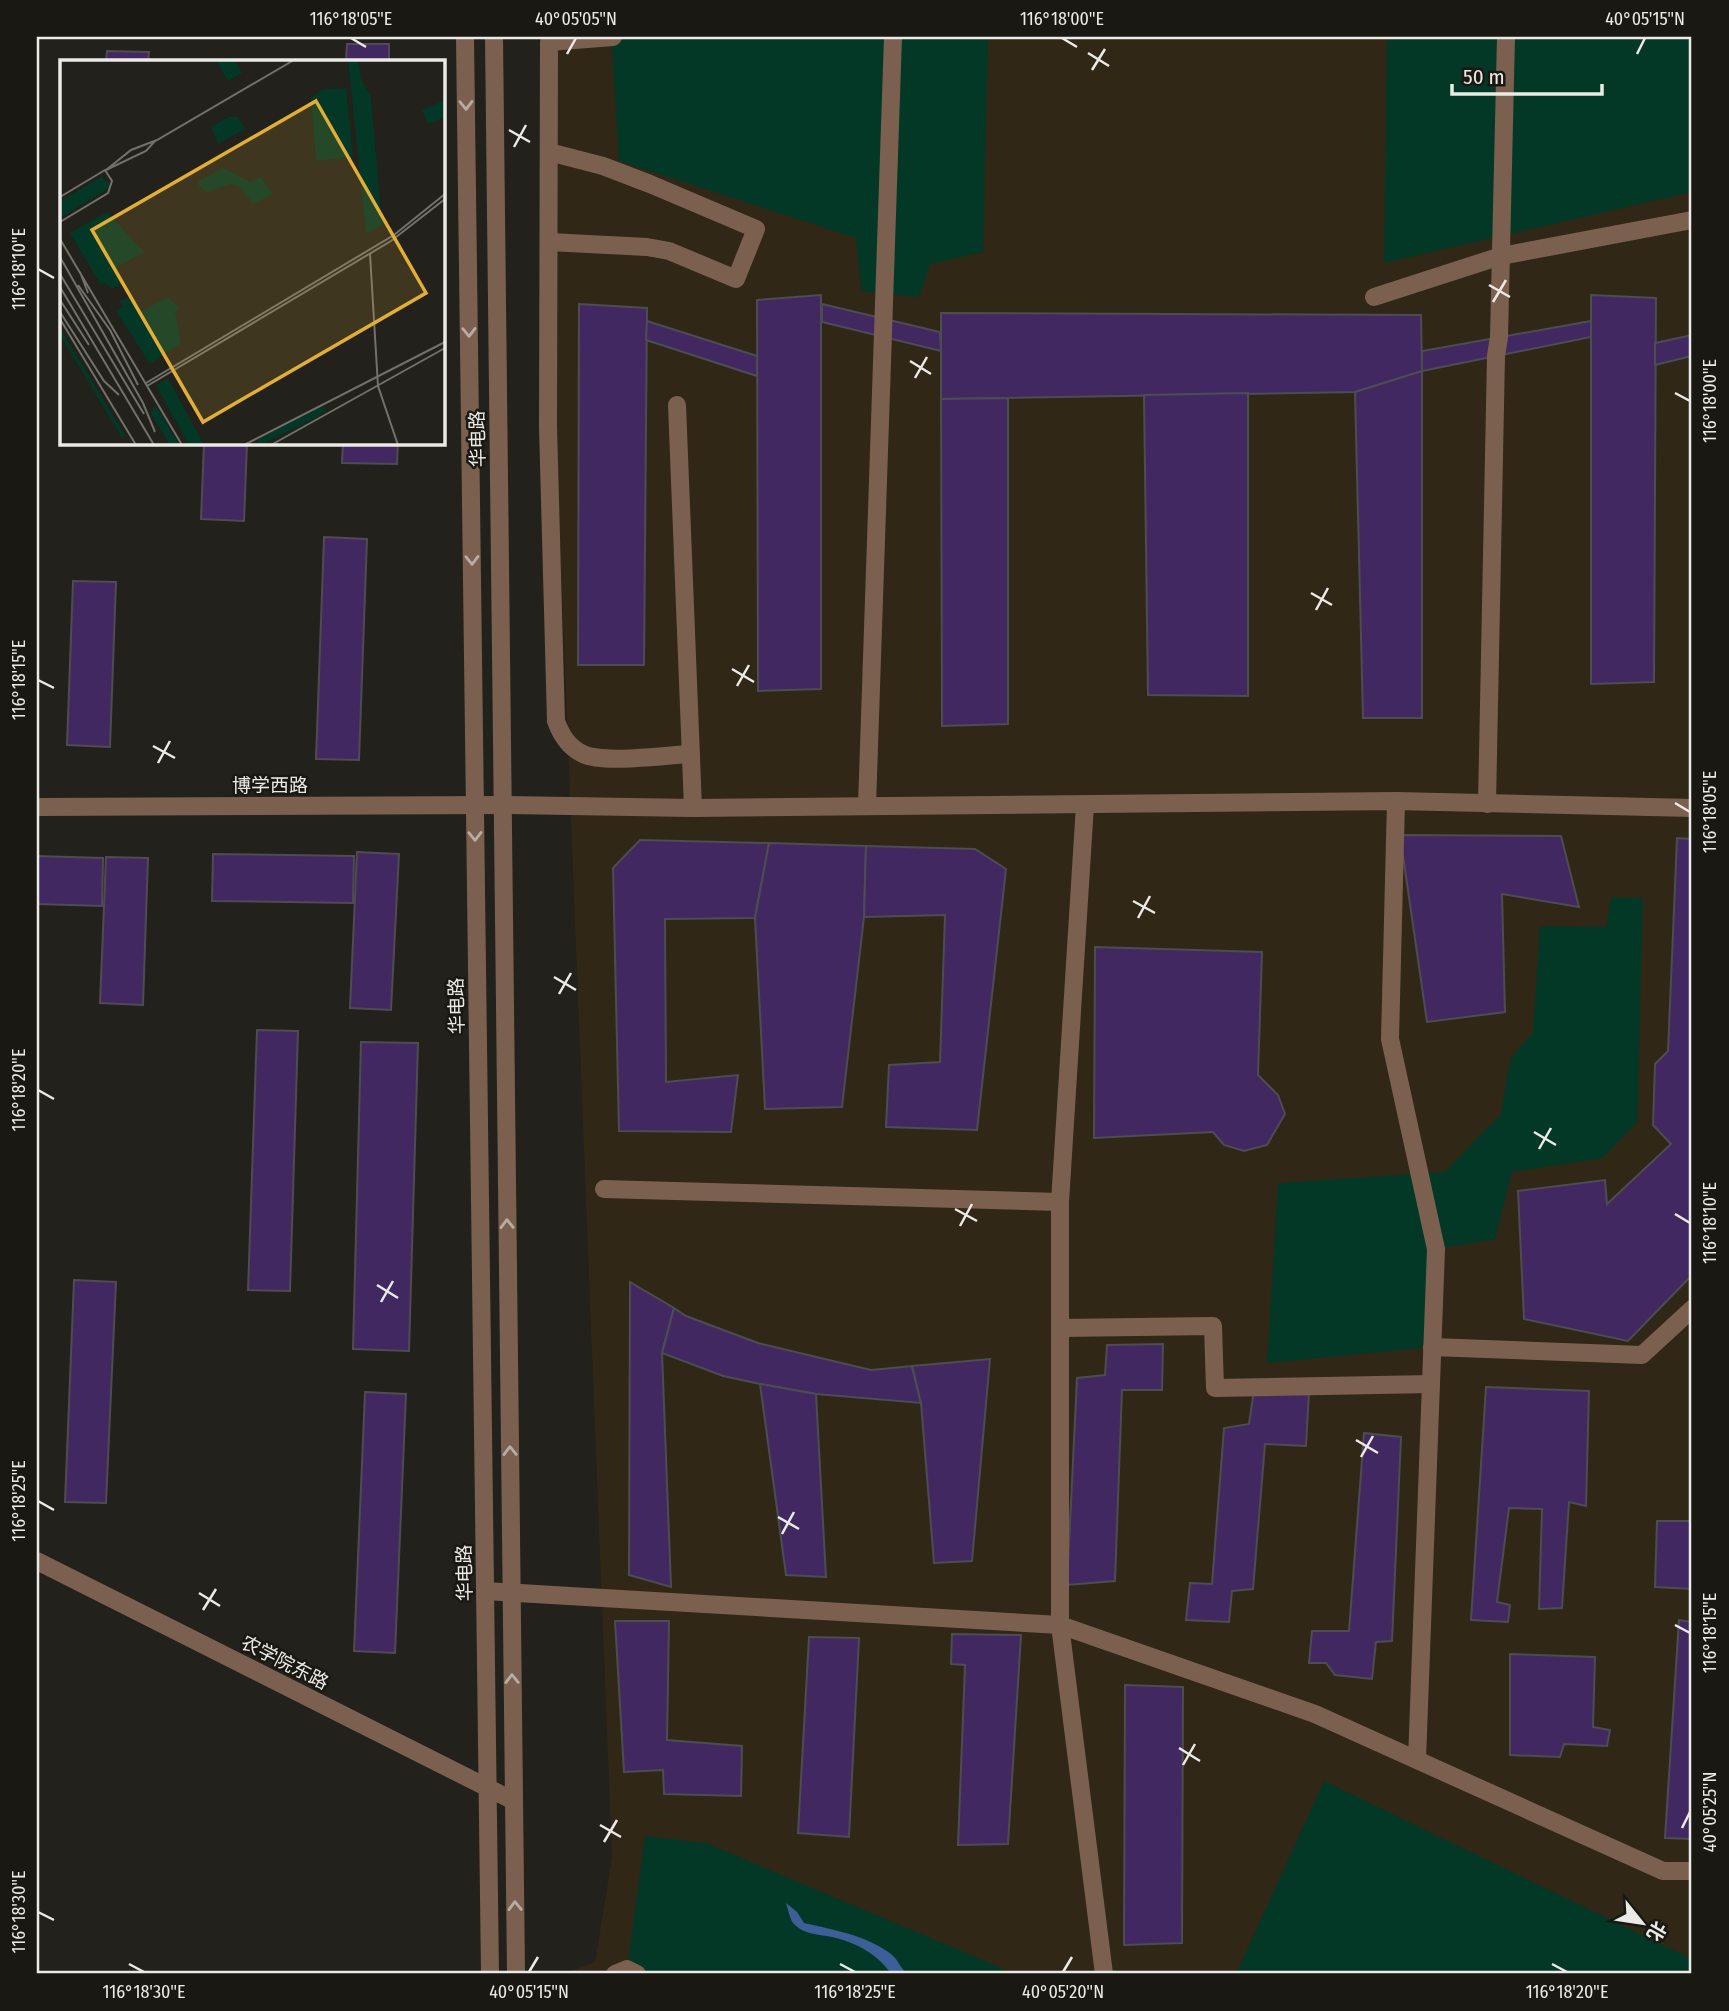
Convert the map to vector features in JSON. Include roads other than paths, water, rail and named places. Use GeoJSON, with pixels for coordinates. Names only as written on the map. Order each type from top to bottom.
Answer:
{"type":"FeatureCollection","features":[{"type":"Feature","properties":{"kind":"street","name":"华电路"},"geometry":{"type":"LineString","coordinates":[[465,37],[490,1974]]}},
{"type":"Feature","properties":{"kind":"street","name":"华电路"},"geometry":{"type":"LineString","coordinates":[[494,37],[516,1974]]}},
{"type":"Feature","properties":{"kind":"street"},"geometry":{"type":"LineString","coordinates":[[612,37],[550,42],[548,427],[556,721],[561,736],[582,754],[620,758],[691,754]]}},
{"type":"Feature","properties":{"kind":"street"},"geometry":{"type":"LineString","coordinates":[[867,806],[893,37]]}},
{"type":"Feature","properties":{"kind":"street"},"geometry":{"type":"LineString","coordinates":[[1487,804],[1506,37]]}},
{"type":"Feature","properties":{"kind":"street"},"geometry":{"type":"LineString","coordinates":[[549,152],[603,166],[756,229],[736,279],[669,251],[647,247],[549,242]]}},
{"type":"Feature","properties":{"kind":"street"},"geometry":{"type":"LineString","coordinates":[[1374,297],[1501,256],[1692,220]]}},
{"type":"Feature","properties":{"kind":"street"},"geometry":{"type":"LineString","coordinates":[[677,405],[693,808]]}},
{"type":"Feature","properties":{"kind":"street","name":"博学西路"},"geometry":{"type":"LineString","coordinates":[[37,807],[502,805],[693,808],[1396,801],[1692,808]]}},
{"type":"Feature","properties":{"kind":"street"},"geometry":{"type":"LineString","coordinates":[[1396,801],[1390,1039],[1436,1249],[1417,1760]]}},
{"type":"Feature","properties":{"kind":"street"},"geometry":{"type":"LineString","coordinates":[[1085,805],[1060,1202],[1060,1625],[1104,1974]]}},
{"type":"Feature","properties":{"kind":"street"},"geometry":{"type":"LineString","coordinates":[[604,1189],[1060,1202]]}},
{"type":"Feature","properties":{"kind":"street"},"geometry":{"type":"LineString","coordinates":[[1432,1347],[1642,1355],[1692,1309]]}},
{"type":"Feature","properties":{"kind":"street"},"geometry":{"type":"LineString","coordinates":[[1060,1328],[1213,1326],[1215,1388],[1431,1384]]}},
{"type":"Feature","properties":{"kind":"street","name":"农学院东路"},"geometry":{"type":"LineString","coordinates":[[37,1561],[514,1801]]}},
{"type":"Feature","properties":{"kind":"street"},"geometry":{"type":"LineString","coordinates":[[485,1591],[1060,1625],[1315,1714],[1663,1871],[1692,1871]]}},
{"type":"Feature","properties":{"kind":"street"},"geometry":{"type":"LineString","coordinates":[[615,1974],[627,1969],[637,1974]]}},
{"type":"Feature","properties":{"kind":"water"},"geometry":{"type":"Polygon","coordinates":[[[786,1903],[797,1912],[804,1923],[871,1942],[894,1956],[908,1974],[891,1974],[881,1961],[860,1947],[799,1928],[791,1920],[786,1903]]]}}]}
